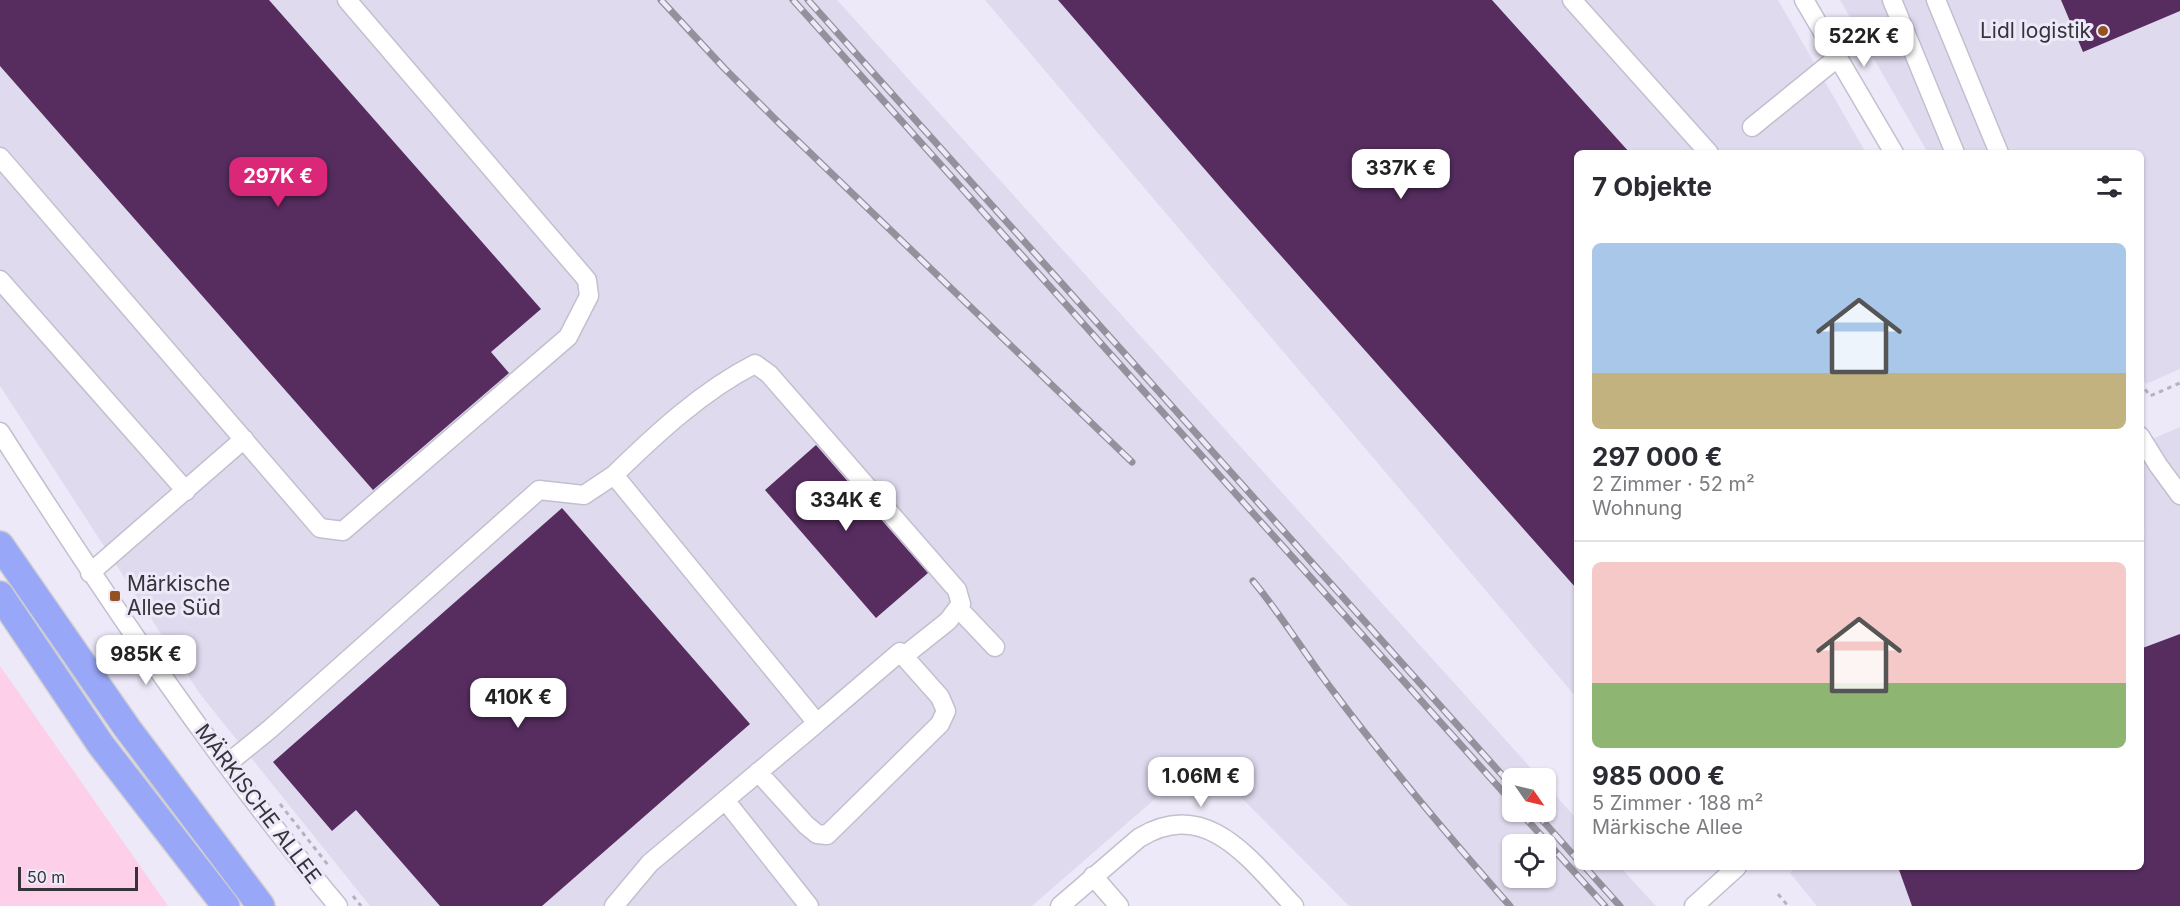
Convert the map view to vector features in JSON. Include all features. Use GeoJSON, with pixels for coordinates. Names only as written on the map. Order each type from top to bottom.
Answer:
{"type":"FeatureCollection","features":[{"type":"Feature","properties":{"kind":"highway"},"geometry":{"type":"LineString","coordinates":[[0,545],[127,728],[261,906]]}},
{"type":"Feature","properties":{"kind":"highway"},"geometry":{"type":"LineString","coordinates":[[0,595],[101,744],[226,906]]}},
{"type":"Feature","properties":{"kind":"street"},"geometry":{"type":"LineString","coordinates":[[0,157],[320,528],[343,531],[568,337],[589,296],[587,280],[347,0]]}},
{"type":"Feature","properties":{"kind":"street"},"geometry":{"type":"LineString","coordinates":[[1572,0],[1706,150]]}},
{"type":"Feature","properties":{"kind":"street"},"geometry":{"type":"LineString","coordinates":[[1804,0],[1892,150]]}},
{"type":"Feature","properties":{"kind":"street"},"geometry":{"type":"LineString","coordinates":[[1892,0],[1954,150]]}},
{"type":"Feature","properties":{"kind":"street"},"geometry":{"type":"LineString","coordinates":[[1936,0],[1999,150]]}},
{"type":"Feature","properties":{"kind":"street"},"geometry":{"type":"LineString","coordinates":[[1752,127],[1837,58]]}},
{"type":"Feature","properties":{"kind":"street"},"geometry":{"type":"LineString","coordinates":[[0,280],[186,491]]}},
{"type":"Feature","properties":{"kind":"street"},"geometry":{"type":"LineString","coordinates":[[227,764],[270,729],[539,490],[584,495],[614,475],[658,432],[735,374],[754,364],[769,374],[957,590],[961,604],[948,621],[904,656]]}},
{"type":"Feature","properties":{"kind":"street","name":"MÄRKISCHE ALLEE"},"geometry":{"type":"LineString","coordinates":[[0,432],[90,573],[159,672],[311,874],[338,906]]}},
{"type":"Feature","properties":{"kind":"street"},"geometry":{"type":"LineString","coordinates":[[90,573],[244,439]]}},
{"type":"Feature","properties":{"kind":"street"},"geometry":{"type":"LineString","coordinates":[[2144,442],[2180,495]]}},
{"type":"Feature","properties":{"kind":"street"},"geometry":{"type":"LineString","coordinates":[[614,475],[817,723]]}},
{"type":"Feature","properties":{"kind":"street"},"geometry":{"type":"LineString","coordinates":[[958,608],[995,647]]}},
{"type":"Feature","properties":{"kind":"street"},"geometry":{"type":"LineString","coordinates":[[614,906],[650,863],[900,652],[940,697],[945,711],[940,724],[827,836],[817,834],[806,825],[758,772]]}},
{"type":"Feature","properties":{"kind":"street"},"geometry":{"type":"LineString","coordinates":[[725,800],[809,906]]}},
{"type":"Feature","properties":{"kind":"street"},"geometry":{"type":"LineString","coordinates":[[1060,906],[1139,838],[1152,830],[1186,823],[1204,827],[1219,834],[1237,847],[1293,906]]}},
{"type":"Feature","properties":{"kind":"street"},"geometry":{"type":"LineString","coordinates":[[1696,904],[1734,870]]}},
{"type":"Feature","properties":{"kind":"street"},"geometry":{"type":"LineString","coordinates":[[1093,876],[1119,906]]}},
{"type":"Feature","properties":{"kind":"path"},"geometry":{"type":"LineString","coordinates":[[2144,388],[2150,396],[2180,383]]}},
{"type":"Feature","properties":{"kind":"path"},"geometry":{"type":"LineString","coordinates":[[276,799],[333,870]]}},
{"type":"Feature","properties":{"kind":"path"},"geometry":{"type":"LineString","coordinates":[[347,888],[361,906]]}},
{"type":"Feature","properties":{"kind":"path"},"geometry":{"type":"LineString","coordinates":[[1778,894],[1788,906]]}},
{"type":"Feature","properties":{"kind":"shaded area"},"geometry":{"type":"Polygon","coordinates":[[[0,0],[837,0],[1531,768],[1502,768],[1502,822],[1556,822],[1556,796],[1574,816],[1574,870],[1623,870],[1656,906],[1349,906],[1202,758],[1032,906],[370,906],[200,694],[0,386],[0,0]]]}},
{"type":"Feature","properties":{"kind":"shaded area"},"geometry":{"type":"Polygon","coordinates":[[[985,0],[1778,0],[1864,150],[1574,150],[1574,695],[985,0]]]}},
{"type":"Feature","properties":{"kind":"shaded area"},"geometry":{"type":"Polygon","coordinates":[[[1840,0],[2180,0],[2180,369],[2146,384],[2144,380],[2144,150],[1926,150],[1840,0]]]}},
{"type":"Feature","properties":{"kind":"shaded area"},"geometry":{"type":"Polygon","coordinates":[[[2180,427],[2180,906],[1817,906],[1790,873],[1794,870],[2144,870],[2144,443],[2180,427]]]}},
{"type":"Feature","properties":{"kind":"shaded area"},"geometry":{"type":"Polygon","coordinates":[[[0,666],[168,906],[0,906],[0,666]]]}},
{"type":"Feature","properties":{"kind":"building"},"geometry":{"type":"Polygon","coordinates":[[[0,0],[269,0],[541,309],[491,352],[509,373],[373,490],[0,66],[0,0]]]}},
{"type":"Feature","properties":{"kind":"building"},"geometry":{"type":"Polygon","coordinates":[[[1058,0],[1492,0],[1627,150],[1574,150],[1574,586],[1227,195],[1058,0]]]}},
{"type":"Feature","properties":{"kind":"building","name":"Lidl logistik"},"geometry":{"type":"Polygon","coordinates":[[[2061,0],[2180,0],[2180,11],[2083,52],[2061,0]]]}},
{"type":"Feature","properties":{"kind":"building"},"geometry":{"type":"Polygon","coordinates":[[[816,445],[928,573],[876,618],[765,490],[816,445]]]}},
{"type":"Feature","properties":{"kind":"building"},"geometry":{"type":"Polygon","coordinates":[[[562,508],[750,724],[542,906],[440,906],[356,810],[332,831],[273,762],[562,508]]]}},
{"type":"Feature","properties":{"kind":"building"},"geometry":{"type":"Polygon","coordinates":[[[2180,634],[2180,906],[1912,906],[1899,870],[2144,870],[2144,648],[2180,634]]]}},
{"type":"Feature","properties":{"kind":"railway"},"geometry":{"type":"LineString","coordinates":[[661,0],[780,124],[1132,462]]}},
{"type":"Feature","properties":{"kind":"railway"},"geometry":{"type":"LineString","coordinates":[[793,0],[1502,791]]}},
{"type":"Feature","properties":{"kind":"railway"},"geometry":{"type":"LineString","coordinates":[[808,0],[1502,775]]}},
{"type":"Feature","properties":{"kind":"railway"},"geometry":{"type":"LineString","coordinates":[[1253,581],[1325,681],[1378,749],[1510,906]]}},
{"type":"Feature","properties":{"kind":"railway"},"geometry":{"type":"LineString","coordinates":[[1529,822],[1605,906]]}},
{"type":"Feature","properties":{"kind":"railway"},"geometry":{"type":"LineString","coordinates":[[1544,822],[1574,856]]}},
{"type":"Feature","properties":{"kind":"railway"},"geometry":{"type":"LineString","coordinates":[[1588,870],[1620,906]]}},
{"type":"Feature","properties":{"kind":"place","name":"Lidl logistik"},"geometry":{"type":"Point","coordinates":[2103,31]}},
{"type":"Feature","properties":{"kind":"place","name":"Märkische Allee Süd"},"geometry":{"type":"Point","coordinates":[115,596]}}]}
